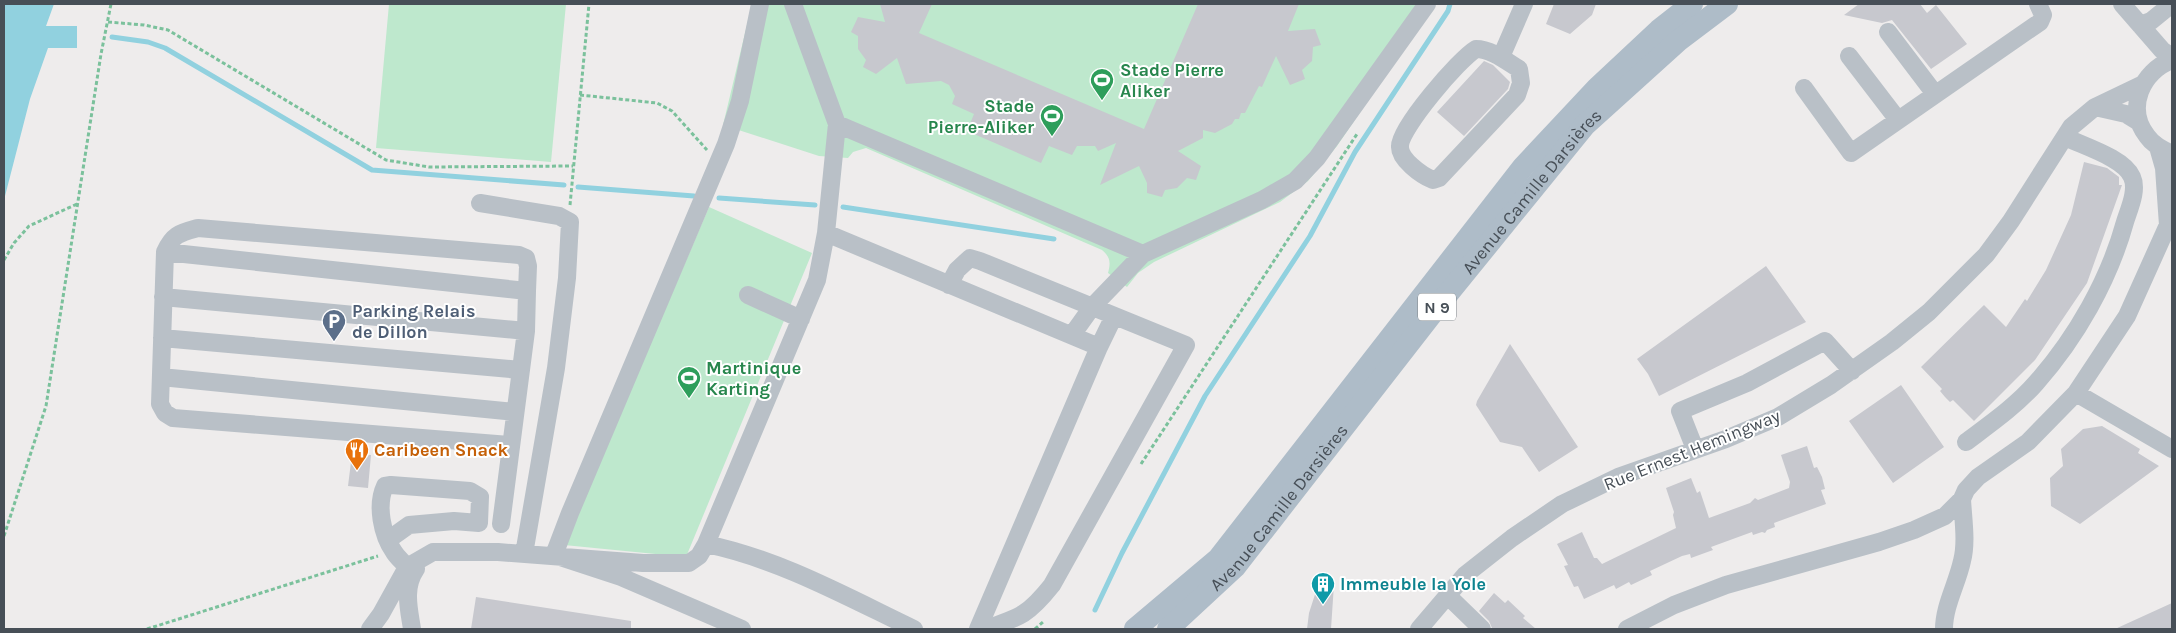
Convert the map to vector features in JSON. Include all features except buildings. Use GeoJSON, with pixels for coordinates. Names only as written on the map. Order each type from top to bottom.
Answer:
{"type":"FeatureCollection","features":[{"type":"Feature","properties":{"kind":"main road","name":"Avenue Camille Darsières"},"geometry":{"type":"LineString","coordinates":[[1135,629],[1218,559],[1523,167],[1597,88],[1660,30],[1692,4]]}},
{"type":"Feature","properties":{"kind":"main road","name":"Avenue Camille Darsières"},"geometry":{"type":"LineString","coordinates":[[1168,629],[1235,567],[1438,306],[1585,125],[1678,41],[1726,4]]}},
{"type":"Feature","properties":{"kind":"street"},"geometry":{"type":"LineString","coordinates":[[554,555],[718,163],[740,101],[760,4]]}},
{"type":"Feature","properties":{"kind":"street"},"geometry":{"type":"LineString","coordinates":[[370,629],[381,614],[407,567],[440,550],[554,555],[643,562],[688,563],[699,556],[706,544],[817,280],[826,233],[837,124],[793,4]]}},
{"type":"Feature","properties":{"kind":"street"},"geometry":{"type":"LineString","coordinates":[[1072,335],[1092,307],[1143,254],[1262,200],[1294,181],[1317,158],[1426,4]]}},
{"type":"Feature","properties":{"kind":"street"},"geometry":{"type":"LineString","coordinates":[[1501,57],[1524,4]]}},
{"type":"Feature","properties":{"kind":"street"},"geometry":{"type":"LineString","coordinates":[[1804,88],[1851,153],[2040,22],[2043,15],[2038,4]]}},
{"type":"Feature","properties":{"kind":"street"},"geometry":{"type":"LineString","coordinates":[[1627,629],[1674,605],[1726,585],[1878,542],[1914,530],[1944,516],[1962,499],[1966,490],[1978,477],[2028,442],[2076,393],[2128,316],[2170,220],[2164,168],[2165,151],[2146,136],[2139,122],[2138,102],[2143,84],[2155,69],[2172,58],[2162,50],[2122,4]]}},
{"type":"Feature","properties":{"kind":"street"},"geometry":{"type":"LineString","coordinates":[[2140,25],[2151,21],[2172,4]]}},
{"type":"Feature","properties":{"kind":"street"},"geometry":{"type":"LineString","coordinates":[[2140,25],[2154,60],[2155,69]]}},
{"type":"Feature","properties":{"kind":"street"},"geometry":{"type":"LineString","coordinates":[[1888,32],[1935,94]]}},
{"type":"Feature","properties":{"kind":"street"},"geometry":{"type":"LineString","coordinates":[[1482,49],[1501,57],[1519,69],[1521,83],[1517,95],[1439,178],[1433,180],[1425,177],[1401,153],[1400,144],[1403,135],[1435,90],[1470,53],[1482,49]]}},
{"type":"Feature","properties":{"kind":"street"},"geometry":{"type":"LineString","coordinates":[[1849,56],[1898,120]]}},
{"type":"Feature","properties":{"kind":"street","name":"Rue Ernest Hemingway"},"geometry":{"type":"LineString","coordinates":[[1419,629],[1465,575],[1487,556],[1562,504],[1618,477],[1726,439],[1778,417],[1852,371],[1929,312],[1986,255],[2012,221],[2071,127],[2080,118],[2095,107],[2143,84]]}},
{"type":"Feature","properties":{"kind":"street"},"geometry":{"type":"LineString","coordinates":[[2095,107],[2126,114],[2139,122]]}},
{"type":"Feature","properties":{"kind":"street"},"geometry":{"type":"LineString","coordinates":[[837,124],[1143,254]]}},
{"type":"Feature","properties":{"kind":"street"},"geometry":{"type":"LineString","coordinates":[[1966,442],[2003,413],[2035,384],[2061,352],[2087,311],[2121,238],[2133,193],[2133,178],[2122,164],[2065,137]]}},
{"type":"Feature","properties":{"kind":"street"},"geometry":{"type":"LineString","coordinates":[[480,203],[559,216],[570,222],[567,278],[556,368],[524,554]]}},
{"type":"Feature","properties":{"kind":"street"},"geometry":{"type":"LineString","coordinates":[[498,552],[526,331],[528,266],[526,258],[518,255],[198,228],[180,233],[171,239],[164,252],[160,404],[165,413],[173,418],[511,444]]}},
{"type":"Feature","properties":{"kind":"street"},"geometry":{"type":"LineString","coordinates":[[826,233],[1099,347]]}},
{"type":"Feature","properties":{"kind":"street"},"geometry":{"type":"LineString","coordinates":[[164,252],[527,290]]}},
{"type":"Feature","properties":{"kind":"street"},"geometry":{"type":"LineString","coordinates":[[949,285],[957,270],[970,258],[1186,345],[1052,585],[1036,604],[1019,618],[986,629]]}},
{"type":"Feature","properties":{"kind":"street"},"geometry":{"type":"LineString","coordinates":[[748,295],[801,319]]}},
{"type":"Feature","properties":{"kind":"street"},"geometry":{"type":"LineString","coordinates":[[163,297],[526,331]]}},
{"type":"Feature","properties":{"kind":"street"},"geometry":{"type":"LineString","coordinates":[[978,629],[1114,316]]}},
{"type":"Feature","properties":{"kind":"street"},"geometry":{"type":"LineString","coordinates":[[162,338],[521,370]]}},
{"type":"Feature","properties":{"kind":"street"},"geometry":{"type":"LineString","coordinates":[[1695,449],[1680,411],[1747,383],[1826,341],[1852,371]]}},
{"type":"Feature","properties":{"kind":"street"},"geometry":{"type":"LineString","coordinates":[[161,377],[515,412]]}},
{"type":"Feature","properties":{"kind":"street"},"geometry":{"type":"LineString","coordinates":[[2076,393],[2172,449]]}},
{"type":"Feature","properties":{"kind":"street"},"geometry":{"type":"LineString","coordinates":[[407,567],[391,546],[381,521],[382,491],[385,486],[476,493],[480,497],[479,523]]}},
{"type":"Feature","properties":{"kind":"street"},"geometry":{"type":"LineString","coordinates":[[1944,629],[1947,609],[1965,547],[1962,499]]}},
{"type":"Feature","properties":{"kind":"street"},"geometry":{"type":"LineString","coordinates":[[391,546],[409,525],[454,521],[501,524]]}},
{"type":"Feature","properties":{"kind":"street"},"geometry":{"type":"LineString","coordinates":[[706,544],[742,552],[816,582],[914,629]]}},
{"type":"Feature","properties":{"kind":"street"},"geometry":{"type":"LineString","coordinates":[[554,555],[621,577],[742,629]]}},
{"type":"Feature","properties":{"kind":"street"},"geometry":{"type":"LineString","coordinates":[[412,629],[407,598],[412,576],[425,557]]}},
{"type":"Feature","properties":{"kind":"street"},"geometry":{"type":"LineString","coordinates":[[1448,596],[1482,629]]}},
{"type":"Feature","properties":{"kind":"path"},"geometry":{"type":"LineString","coordinates":[[4,536],[46,406],[77,204],[111,4]]}},
{"type":"Feature","properties":{"kind":"path"},"geometry":{"type":"LineString","coordinates":[[570,222],[572,166],[589,4]]}},
{"type":"Feature","properties":{"kind":"path"},"geometry":{"type":"LineString","coordinates":[[108,22],[144,25],[168,30],[386,160],[429,167],[572,166]]}},
{"type":"Feature","properties":{"kind":"path"},"geometry":{"type":"LineString","coordinates":[[580,95],[657,104],[672,110],[718,163]]}},
{"type":"Feature","properties":{"kind":"path"},"geometry":{"type":"LineString","coordinates":[[1136,472],[1361,129]]}},
{"type":"Feature","properties":{"kind":"path"},"geometry":{"type":"LineString","coordinates":[[4,260],[14,243],[30,226],[77,204]]}},
{"type":"Feature","properties":{"kind":"path"},"geometry":{"type":"LineString","coordinates":[[147,629],[391,546]]}},
{"type":"Feature","properties":{"kind":"path"},"geometry":{"type":"LineString","coordinates":[[1035,629],[1045,620]]}},
{"type":"Feature","properties":{"kind":"green space"},"geometry":{"type":"Polygon","coordinates":[[[389,4],[566,4],[551,162],[376,148],[389,4]]]}},
{"type":"Feature","properties":{"kind":"green space","name":"Stade Pierre-Aliker"},"geometry":{"type":"Polygon","coordinates":[[[752,4],[1434,4],[1337,146],[1308,181],[1280,202],[1154,262],[1138,273],[1127,287],[1108,273],[1109,260],[1102,250],[866,148],[853,152],[848,158],[819,156],[723,125],[752,4]]]}},
{"type":"Feature","properties":{"kind":"green space","name":"Martinique Karting"},"geometry":{"type":"Polygon","coordinates":[[[709,207],[812,253],[686,557],[564,545],[709,207]]]}},
{"type":"Feature","properties":{"kind":"water"},"geometry":{"type":"Polygon","coordinates":[[[4,4],[54,4],[46,26],[77,26],[77,48],[48,48],[30,99],[4,200],[4,4]]]}},
{"type":"Feature","properties":{"kind":"waterway"},"geometry":{"type":"LineString","coordinates":[[1095,610],[1122,553],[1205,396],[1310,236],[1355,152],[1448,11],[1450,4]]}},
{"type":"Feature","properties":{"kind":"waterway"},"geometry":{"type":"LineString","coordinates":[[112,37],[148,42],[165,48],[372,170],[564,185]]}},
{"type":"Feature","properties":{"kind":"waterway"},"geometry":{"type":"LineString","coordinates":[[578,187],[694,196]]}},
{"type":"Feature","properties":{"kind":"waterway"},"geometry":{"type":"LineString","coordinates":[[719,198],[815,205]]}},
{"type":"Feature","properties":{"kind":"waterway"},"geometry":{"type":"LineString","coordinates":[[843,207],[1054,239]]}},
{"type":"Feature","properties":{"kind":"place","name":"Stade Pierre Aliker"},"geometry":{"type":"Point","coordinates":[1102,101]}},
{"type":"Feature","properties":{"kind":"place","name":"Stade Pierre-Aliker"},"geometry":{"type":"Point","coordinates":[1052,137]}},
{"type":"Feature","properties":{"kind":"place","name":"Parking Relais de Dillon"},"geometry":{"type":"Point","coordinates":[334,342]}},
{"type":"Feature","properties":{"kind":"place","name":"Martinique Karting"},"geometry":{"type":"Point","coordinates":[689,399]}},
{"type":"Feature","properties":{"kind":"place","name":"Caribeen Snack"},"geometry":{"type":"Point","coordinates":[357,471]}},
{"type":"Feature","properties":{"kind":"place","name":"Immeuble la Yole"},"geometry":{"type":"Point","coordinates":[1323,605]}}]}
